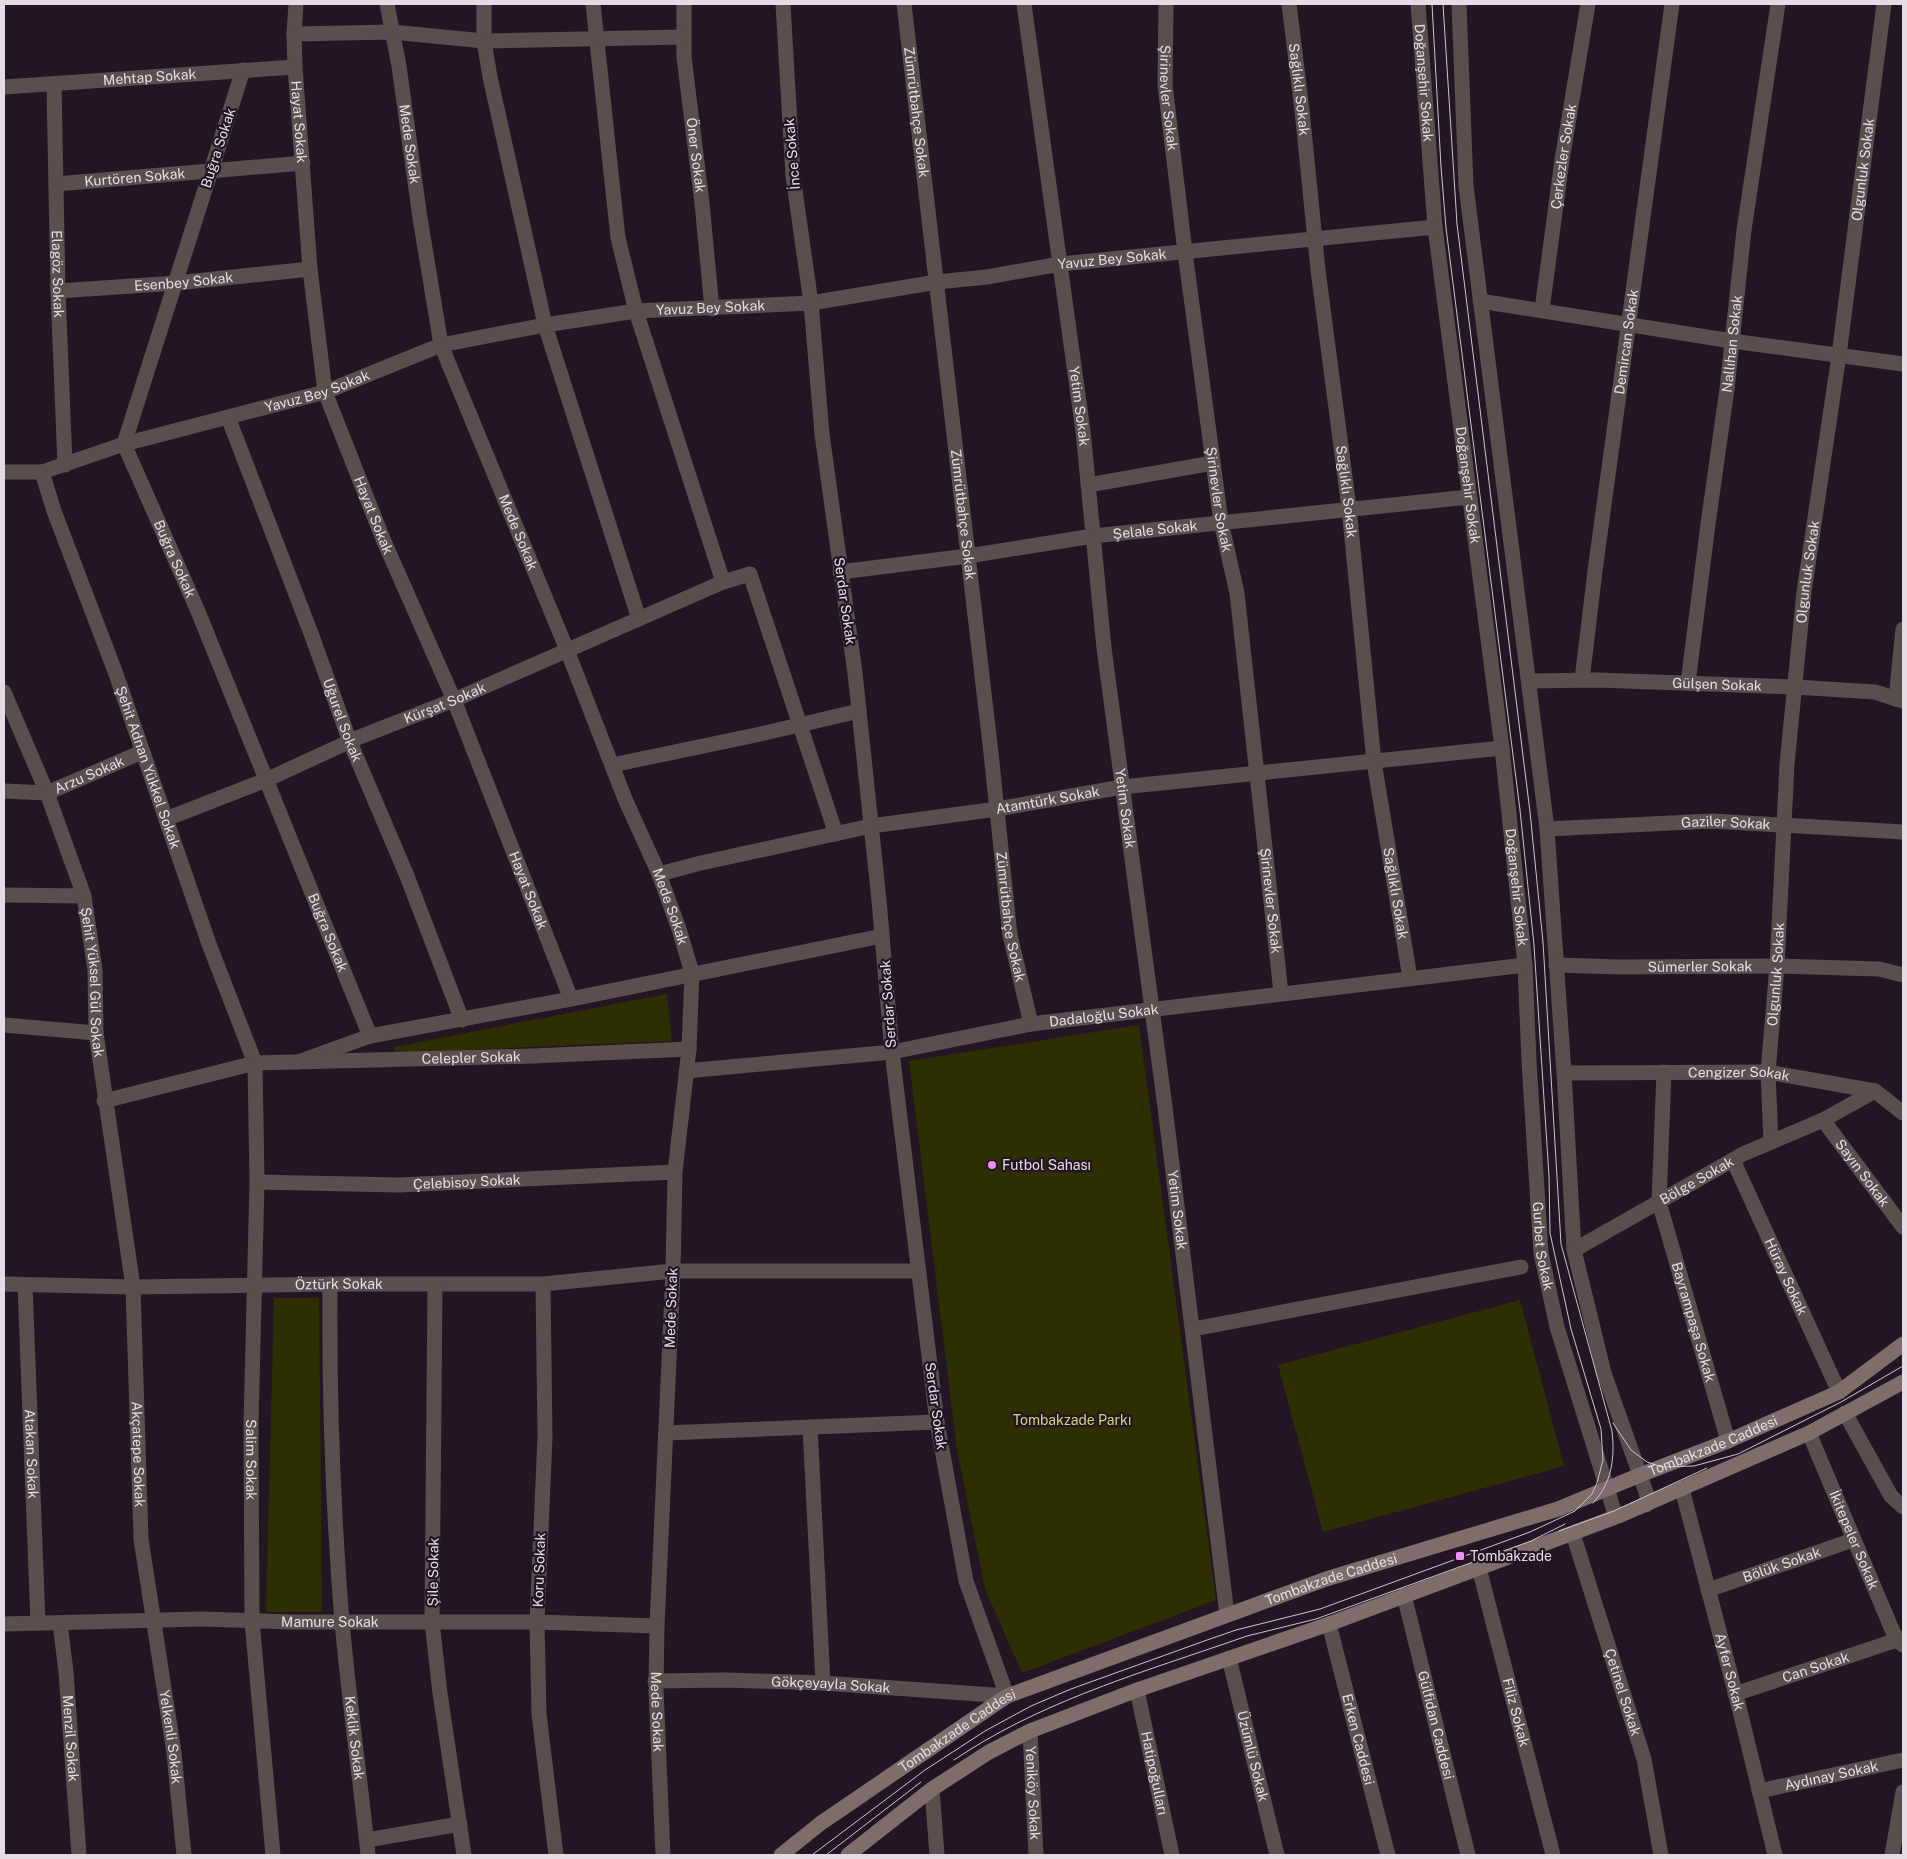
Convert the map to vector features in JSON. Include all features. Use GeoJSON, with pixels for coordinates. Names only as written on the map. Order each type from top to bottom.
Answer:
{"type":"FeatureCollection","features":[{"type":"Feature","properties":{"kind":"main road","name":"Tombakzade Caddesi"},"geometry":{"type":"LineString","coordinates":[[781,1855],[821,1823],[1007,1696],[1326,1579],[1558,1509],[1728,1441],[1838,1392],[1903,1344]]}},
{"type":"Feature","properties":{"kind":"main road","name":"Tombakzade Caddesi"},"geometry":{"type":"LineString","coordinates":[[848,1855],[932,1790],[989,1752],[1030,1731],[1137,1690],[1329,1624],[1621,1515],[1809,1433],[1903,1382]]}},
{"type":"Feature","properties":{"kind":"street","name":"Hayat Sokak"},"geometry":{"type":"LineString","coordinates":[[296,4],[294,34],[295,67],[310,269],[325,392],[383,539],[454,700],[571,999]]}},
{"type":"Feature","properties":{"kind":"street","name":"Mede Sokak"},"geometry":{"type":"LineString","coordinates":[[387,4],[441,346],[658,874],[679,929],[692,973],[689,1049],[675,1172],[673,1271],[655,1680],[663,1855]]}},
{"type":"Feature","properties":{"kind":"street"},"geometry":{"type":"LineString","coordinates":[[484,4],[484,41],[521,221],[545,325],[640,619]]}},
{"type":"Feature","properties":{"kind":"street"},"geometry":{"type":"LineString","coordinates":[[593,4],[618,238],[636,311],[723,582]]}},
{"type":"Feature","properties":{"kind":"street","name":"Öner Sokak"},"geometry":{"type":"LineString","coordinates":[[684,4],[683,37],[712,309]]}},
{"type":"Feature","properties":{"kind":"street","name":"İnce Sokak"},"geometry":{"type":"LineString","coordinates":[[783,4],[793,176],[811,303]]}},
{"type":"Feature","properties":{"kind":"street","name":"Zümrütbahçe Sokak"},"geometry":{"type":"LineString","coordinates":[[904,4],[1010,935],[1030,1024]]}},
{"type":"Feature","properties":{"kind":"street","name":"Yetim Sokak"},"geometry":{"type":"LineString","coordinates":[[1024,4],[1083,431],[1104,648],[1193,1329],[1227,1615]]}},
{"type":"Feature","properties":{"kind":"street","name":"Şirinevler Sokak"},"geometry":{"type":"LineString","coordinates":[[1166,4],[1165,85],[1184,252],[1221,522],[1237,593],[1281,993]]}},
{"type":"Feature","properties":{"kind":"street","name":"Sağlıklı Sokak"},"geometry":{"type":"LineString","coordinates":[[1289,4],[1315,239],[1349,508],[1374,762],[1410,978]]}},
{"type":"Feature","properties":{"kind":"street","name":"Doğanşehir Sokak"},"geometry":{"type":"LineString","coordinates":[[1418,4],[1435,228],[1502,748],[1525,965]]}},
{"type":"Feature","properties":{"kind":"street"},"geometry":{"type":"LineString","coordinates":[[1459,4],[1466,186],[1547,829],[1574,1250],[1604,1374],[1647,1495],[1646,1505]]}},
{"type":"Feature","properties":{"kind":"street","name":"Çerkezler Sokak"},"geometry":{"type":"LineString","coordinates":[[1542,310],[1562,160],[1588,4]]}},
{"type":"Feature","properties":{"kind":"street","name":"Demircan Sokak"},"geometry":{"type":"LineString","coordinates":[[1582,680],[1672,4]]}},
{"type":"Feature","properties":{"kind":"street","name":"Nallıhan Sokak"},"geometry":{"type":"LineString","coordinates":[[1688,683],[1732,341],[1744,230],[1778,4]]}},
{"type":"Feature","properties":{"kind":"street","name":"Olgunluk Sokak"},"geometry":{"type":"LineString","coordinates":[[1772,1142],[1768,1072],[1777,966],[1783,825],[1804,592],[1839,355],[1884,4]]}},
{"type":"Feature","properties":{"kind":"street"},"geometry":{"type":"LineString","coordinates":[[294,34],[392,32],[484,41],[683,37]]}},
{"type":"Feature","properties":{"kind":"street","name":"Mehtap Sokak"},"geometry":{"type":"LineString","coordinates":[[4,87],[295,67]]}},
{"type":"Feature","properties":{"kind":"street","name":"Buğra Sokak"},"geometry":{"type":"LineString","coordinates":[[243,70],[124,444],[197,609],[370,1036]]}},
{"type":"Feature","properties":{"kind":"street","name":"Elagöz Sokak"},"geometry":{"type":"LineString","coordinates":[[54,84],[58,291],[65,464]]}},
{"type":"Feature","properties":{"kind":"street","name":"Kurtören Sokak"},"geometry":{"type":"LineString","coordinates":[[56,184],[303,163]]}},
{"type":"Feature","properties":{"kind":"street","name":"Yavuz Bey Sokak"},"geometry":{"type":"LineString","coordinates":[[4,472],[42,472],[124,444],[325,392],[441,346],[545,325],[636,311],[811,303],[937,282],[987,277],[1060,264],[1435,228]]}},
{"type":"Feature","properties":{"kind":"street","name":"Esenbey Sokak"},"geometry":{"type":"LineString","coordinates":[[58,291],[176,283],[310,269]]}},
{"type":"Feature","properties":{"kind":"street"},"geometry":{"type":"LineString","coordinates":[[1480,301],[1732,341],[1903,364]]}},
{"type":"Feature","properties":{"kind":"street","name":"Serdar Sokak"},"geometry":{"type":"LineString","coordinates":[[811,303],[822,434],[859,711],[892,1052],[937,1422],[966,1581],[1007,1696]]}},
{"type":"Feature","properties":{"kind":"street","name":"Uğurel Sokak"},"geometry":{"type":"LineString","coordinates":[[228,417],[312,636],[350,742],[407,876],[462,1020]]}},
{"type":"Feature","properties":{"kind":"street"},"geometry":{"type":"LineString","coordinates":[[1088,485],[1213,463]]}},
{"type":"Feature","properties":{"kind":"street","name":"Şehit Adnan Yükkel Sokak"},"geometry":{"type":"LineString","coordinates":[[42,472],[54,511],[116,674],[209,944],[255,1063]]}},
{"type":"Feature","properties":{"kind":"street","name":"Şelale Sokak"},"geometry":{"type":"LineString","coordinates":[[840,572],[968,556],[1093,536],[1469,496]]}},
{"type":"Feature","properties":{"kind":"street","name":"Kürşat Sokak"},"geometry":{"type":"LineString","coordinates":[[166,819],[266,780],[723,582],[750,574],[800,725]]}},
{"type":"Feature","properties":{"kind":"street"},"geometry":{"type":"LineString","coordinates":[[1899,700],[1903,629]]}},
{"type":"Feature","properties":{"kind":"street","name":"Gülşen Sokak"},"geometry":{"type":"LineString","coordinates":[[1529,680],[1688,683],[1875,692],[1899,700]]}},
{"type":"Feature","properties":{"kind":"street","name":"Şehit Yüksel Gül Sokak"},"geometry":{"type":"LineString","coordinates":[[4,692],[47,793],[84,896],[95,970],[96,1033],[104,1101],[133,1287]]}},
{"type":"Feature","properties":{"kind":"street"},"geometry":{"type":"LineString","coordinates":[[612,764],[859,711]]}},
{"type":"Feature","properties":{"kind":"street"},"geometry":{"type":"LineString","coordinates":[[800,725],[836,834]]}},
{"type":"Feature","properties":{"kind":"street","name":"Atamtürk Sokak"},"geometry":{"type":"LineString","coordinates":[[658,874],[701,862],[871,826],[997,809],[1122,788],[1502,748]]}},
{"type":"Feature","properties":{"kind":"street","name":"Arzu Sokak"},"geometry":{"type":"LineString","coordinates":[[4,791],[47,793],[142,752]]}},
{"type":"Feature","properties":{"kind":"street","name":"Gaziler Sokak"},"geometry":{"type":"LineString","coordinates":[[1547,829],[1712,821],[1903,832]]}},
{"type":"Feature","properties":{"kind":"street"},"geometry":{"type":"LineString","coordinates":[[4,895],[84,896]]}},
{"type":"Feature","properties":{"kind":"street"},"geometry":{"type":"LineString","coordinates":[[298,1062],[370,1036],[571,999],[882,936]]}},
{"type":"Feature","properties":{"kind":"street","name":"Dadaloğlu Sokak"},"geometry":{"type":"LineString","coordinates":[[686,1071],[892,1052],[1030,1024],[1525,965]]}},
{"type":"Feature","properties":{"kind":"street","name":"Gurbet Sokak"},"geometry":{"type":"LineString","coordinates":[[1525,965],[1531,1101],[1541,1253],[1557,1327],[1614,1511],[1621,1515]]}},
{"type":"Feature","properties":{"kind":"street","name":"Sümerler Sokak"},"geometry":{"type":"LineString","coordinates":[[1556,965],[1620,967],[1777,966],[1878,969],[1903,975]]}},
{"type":"Feature","properties":{"kind":"street"},"geometry":{"type":"LineString","coordinates":[[4,1025],[96,1033]]}},
{"type":"Feature","properties":{"kind":"street","name":"Celepler Sokak"},"geometry":{"type":"LineString","coordinates":[[104,1101],[255,1063],[533,1056],[689,1049]]}},
{"type":"Feature","properties":{"kind":"street","name":"Salim Sokak"},"geometry":{"type":"LineString","coordinates":[[255,1063],[258,1182],[251,1424],[252,1621],[273,1855]]}},
{"type":"Feature","properties":{"kind":"street","name":"Bayrampaşa Sokak"},"geometry":{"type":"LineString","coordinates":[[1664,1072],[1659,1202],[1728,1441]]}},
{"type":"Feature","properties":{"kind":"street","name":"Cengizer Sokak"},"geometry":{"type":"LineString","coordinates":[[1564,1073],[1768,1072],[1875,1091],[1903,1112]]}},
{"type":"Feature","properties":{"kind":"street","name":"Bölge Sokak"},"geometry":{"type":"LineString","coordinates":[[1574,1250],[1733,1160],[1823,1120],[1875,1091]]}},
{"type":"Feature","properties":{"kind":"street","name":"Sayın Sokak"},"geometry":{"type":"LineString","coordinates":[[1823,1120],[1903,1227]]}},
{"type":"Feature","properties":{"kind":"street","name":"Hüray Sokak"},"geometry":{"type":"LineString","coordinates":[[1733,1160],[1838,1392]]}},
{"type":"Feature","properties":{"kind":"street","name":"Çelebisoy Sokak"},"geometry":{"type":"LineString","coordinates":[[258,1182],[399,1185],[675,1172]]}},
{"type":"Feature","properties":{"kind":"street"},"geometry":{"type":"LineString","coordinates":[[1193,1329],[1521,1267]]}},
{"type":"Feature","properties":{"kind":"street","name":"Öztürk Sokak"},"geometry":{"type":"LineString","coordinates":[[4,1284],[133,1287],[330,1284],[435,1286],[543,1284],[673,1271],[918,1271]]}},
{"type":"Feature","properties":{"kind":"street","name":"Keklik Sokak"},"geometry":{"type":"LineString","coordinates":[[330,1284],[334,1484],[342,1622],[367,1848]]}},
{"type":"Feature","properties":{"kind":"street","name":"Koru Sokak"},"geometry":{"type":"LineString","coordinates":[[543,1284],[544,1437],[537,1622],[539,1714],[556,1855]]}},
{"type":"Feature","properties":{"kind":"street","name":"Atakan Sokak"},"geometry":{"type":"LineString","coordinates":[[26,1285],[38,1623]]}},
{"type":"Feature","properties":{"kind":"street","name":"Şile Sokak"},"geometry":{"type":"LineString","coordinates":[[435,1286],[432,1622],[440,1693],[464,1855]]}},
{"type":"Feature","properties":{"kind":"street","name":"Akçatepe Sokak"},"geometry":{"type":"LineString","coordinates":[[133,1287],[141,1539],[153,1621]]}},
{"type":"Feature","properties":{"kind":"street"},"geometry":{"type":"LineString","coordinates":[[1844,1413],[1890,1496],[1903,1507]]}},
{"type":"Feature","properties":{"kind":"street"},"geometry":{"type":"LineString","coordinates":[[666,1433],[937,1422]]}},
{"type":"Feature","properties":{"kind":"street"},"geometry":{"type":"LineString","coordinates":[[810,1427],[823,1683]]}},
{"type":"Feature","properties":{"kind":"street","name":"İkitepeler Sokak"},"geometry":{"type":"LineString","coordinates":[[1809,1433],[1853,1540],[1901,1641]]}},
{"type":"Feature","properties":{"kind":"street","name":"Ayfer Sokak"},"geometry":{"type":"LineString","coordinates":[[1682,1489],[1775,1855]]}},
{"type":"Feature","properties":{"kind":"street","name":"Çetinel Sokak"},"geometry":{"type":"LineString","coordinates":[[1573,1534],[1644,1759],[1660,1855]]}},
{"type":"Feature","properties":{"kind":"street","name":"Bölük Sokak"},"geometry":{"type":"LineString","coordinates":[[1708,1590],[1853,1540]]}},
{"type":"Feature","properties":{"kind":"street","name":"Filiz Sokak"},"geometry":{"type":"LineString","coordinates":[[1480,1568],[1553,1855]]}},
{"type":"Feature","properties":{"kind":"street","name":"Gülfidan Caddesi"},"geometry":{"type":"LineString","coordinates":[[1404,1595],[1468,1855]]}},
{"type":"Feature","properties":{"kind":"street","name":"Yelkenli Sokak"},"geometry":{"type":"LineString","coordinates":[[153,1621],[174,1753],[184,1855]]}},
{"type":"Feature","properties":{"kind":"street","name":"Mamure Sokak"},"geometry":{"type":"LineString","coordinates":[[4,1624],[252,1621],[537,1622],[657,1626]]}},
{"type":"Feature","properties":{"kind":"street","name":"Menzil Sokak"},"geometry":{"type":"LineString","coordinates":[[60,1623],[66,1672],[79,1855]]}},
{"type":"Feature","properties":{"kind":"street","name":"Erken Caddesi"},"geometry":{"type":"LineString","coordinates":[[1329,1624],[1388,1855]]}},
{"type":"Feature","properties":{"kind":"street","name":"Can Sokak"},"geometry":{"type":"LineString","coordinates":[[1735,1694],[1901,1641]]}},
{"type":"Feature","properties":{"kind":"street","name":"Üzümlü Sokak"},"geometry":{"type":"LineString","coordinates":[[1229,1658],[1277,1855]]}},
{"type":"Feature","properties":{"kind":"street","name":"Gökçeyayla Sokak"},"geometry":{"type":"LineString","coordinates":[[655,1680],[823,1683],[1007,1696]]}},
{"type":"Feature","properties":{"kind":"street","name":"Hatipoğulları"},"geometry":{"type":"LineString","coordinates":[[1137,1690],[1172,1855]]}},
{"type":"Feature","properties":{"kind":"street","name":"Yeniköy Sokak"},"geometry":{"type":"LineString","coordinates":[[1030,1731],[1036,1855]]}},
{"type":"Feature","properties":{"kind":"street","name":"Aydınay Sokak"},"geometry":{"type":"LineString","coordinates":[[1759,1791],[1903,1760]]}},
{"type":"Feature","properties":{"kind":"street"},"geometry":{"type":"LineString","coordinates":[[932,1790],[937,1855]]}},
{"type":"Feature","properties":{"kind":"street"},"geometry":{"type":"LineString","coordinates":[[1892,1855],[1903,1792]]}},
{"type":"Feature","properties":{"kind":"street"},"geometry":{"type":"LineString","coordinates":[[367,1848],[460,1824]]}},
{"type":"Feature","properties":{"kind":"green space"},"geometry":{"type":"Polygon","coordinates":[[[667,994],[672,1041],[395,1053],[394,1047],[667,994]]]}},
{"type":"Feature","properties":{"kind":"green space","name":"Tombakzade Parkı"},"geometry":{"type":"Polygon","coordinates":[[[1139,1025],[1216,1600],[1022,1673],[985,1589],[957,1450],[909,1061],[1139,1025]]]}},
{"type":"Feature","properties":{"kind":"green space"},"geometry":{"type":"Polygon","coordinates":[[[274,1298],[319,1298],[322,1612],[266,1612],[274,1298]]]}},
{"type":"Feature","properties":{"kind":"green space"},"geometry":{"type":"Polygon","coordinates":[[[1520,1300],[1564,1466],[1323,1532],[1278,1365],[1520,1300]]]}},
{"type":"Feature","properties":{"kind":"tram line"},"geometry":{"type":"LineString","coordinates":[[812,1855],[925,1770],[985,1731],[1031,1706],[1071,1689],[1207,1640],[1236,1630],[1320,1609],[1530,1532],[1575,1511],[1592,1494],[1597,1483],[1603,1460],[1601,1429],[1571,1329],[1550,1233],[1549,1176],[1534,945],[1520,810],[1446,228],[1432,4]]}},
{"type":"Feature","properties":{"kind":"tram line"},"geometry":{"type":"LineString","coordinates":[[1443,4],[1457,224],[1530,812],[1543,942],[1561,1244],[1612,1431],[1613,1451],[1611,1470],[1604,1487],[1593,1503]]}},
{"type":"Feature","properties":{"kind":"tram line"},"geometry":{"type":"LineString","coordinates":[[1613,1423],[1631,1450],[1647,1462],[1662,1467],[1694,1466],[1738,1454],[1841,1402],[1903,1366]]}},
{"type":"Feature","properties":{"kind":"tram line"},"geometry":{"type":"LineString","coordinates":[[1559,1531],[1614,1511],[1707,1468]]}},
{"type":"Feature","properties":{"kind":"tram line"},"geometry":{"type":"LineString","coordinates":[[954,1760],[1017,1723],[1084,1694],[1152,1668],[1247,1636],[1316,1619],[1531,1541],[1565,1524]]}},
{"type":"Feature","properties":{"kind":"tram line"},"geometry":{"type":"LineString","coordinates":[[826,1855],[921,1782]]}},
{"type":"Feature","properties":{"kind":"place","name":"Futbol Sahası"},"geometry":{"type":"Point","coordinates":[992,1165]}},
{"type":"Feature","properties":{"kind":"place","name":"Tombakzade"},"geometry":{"type":"Point","coordinates":[1460,1556]}}]}
